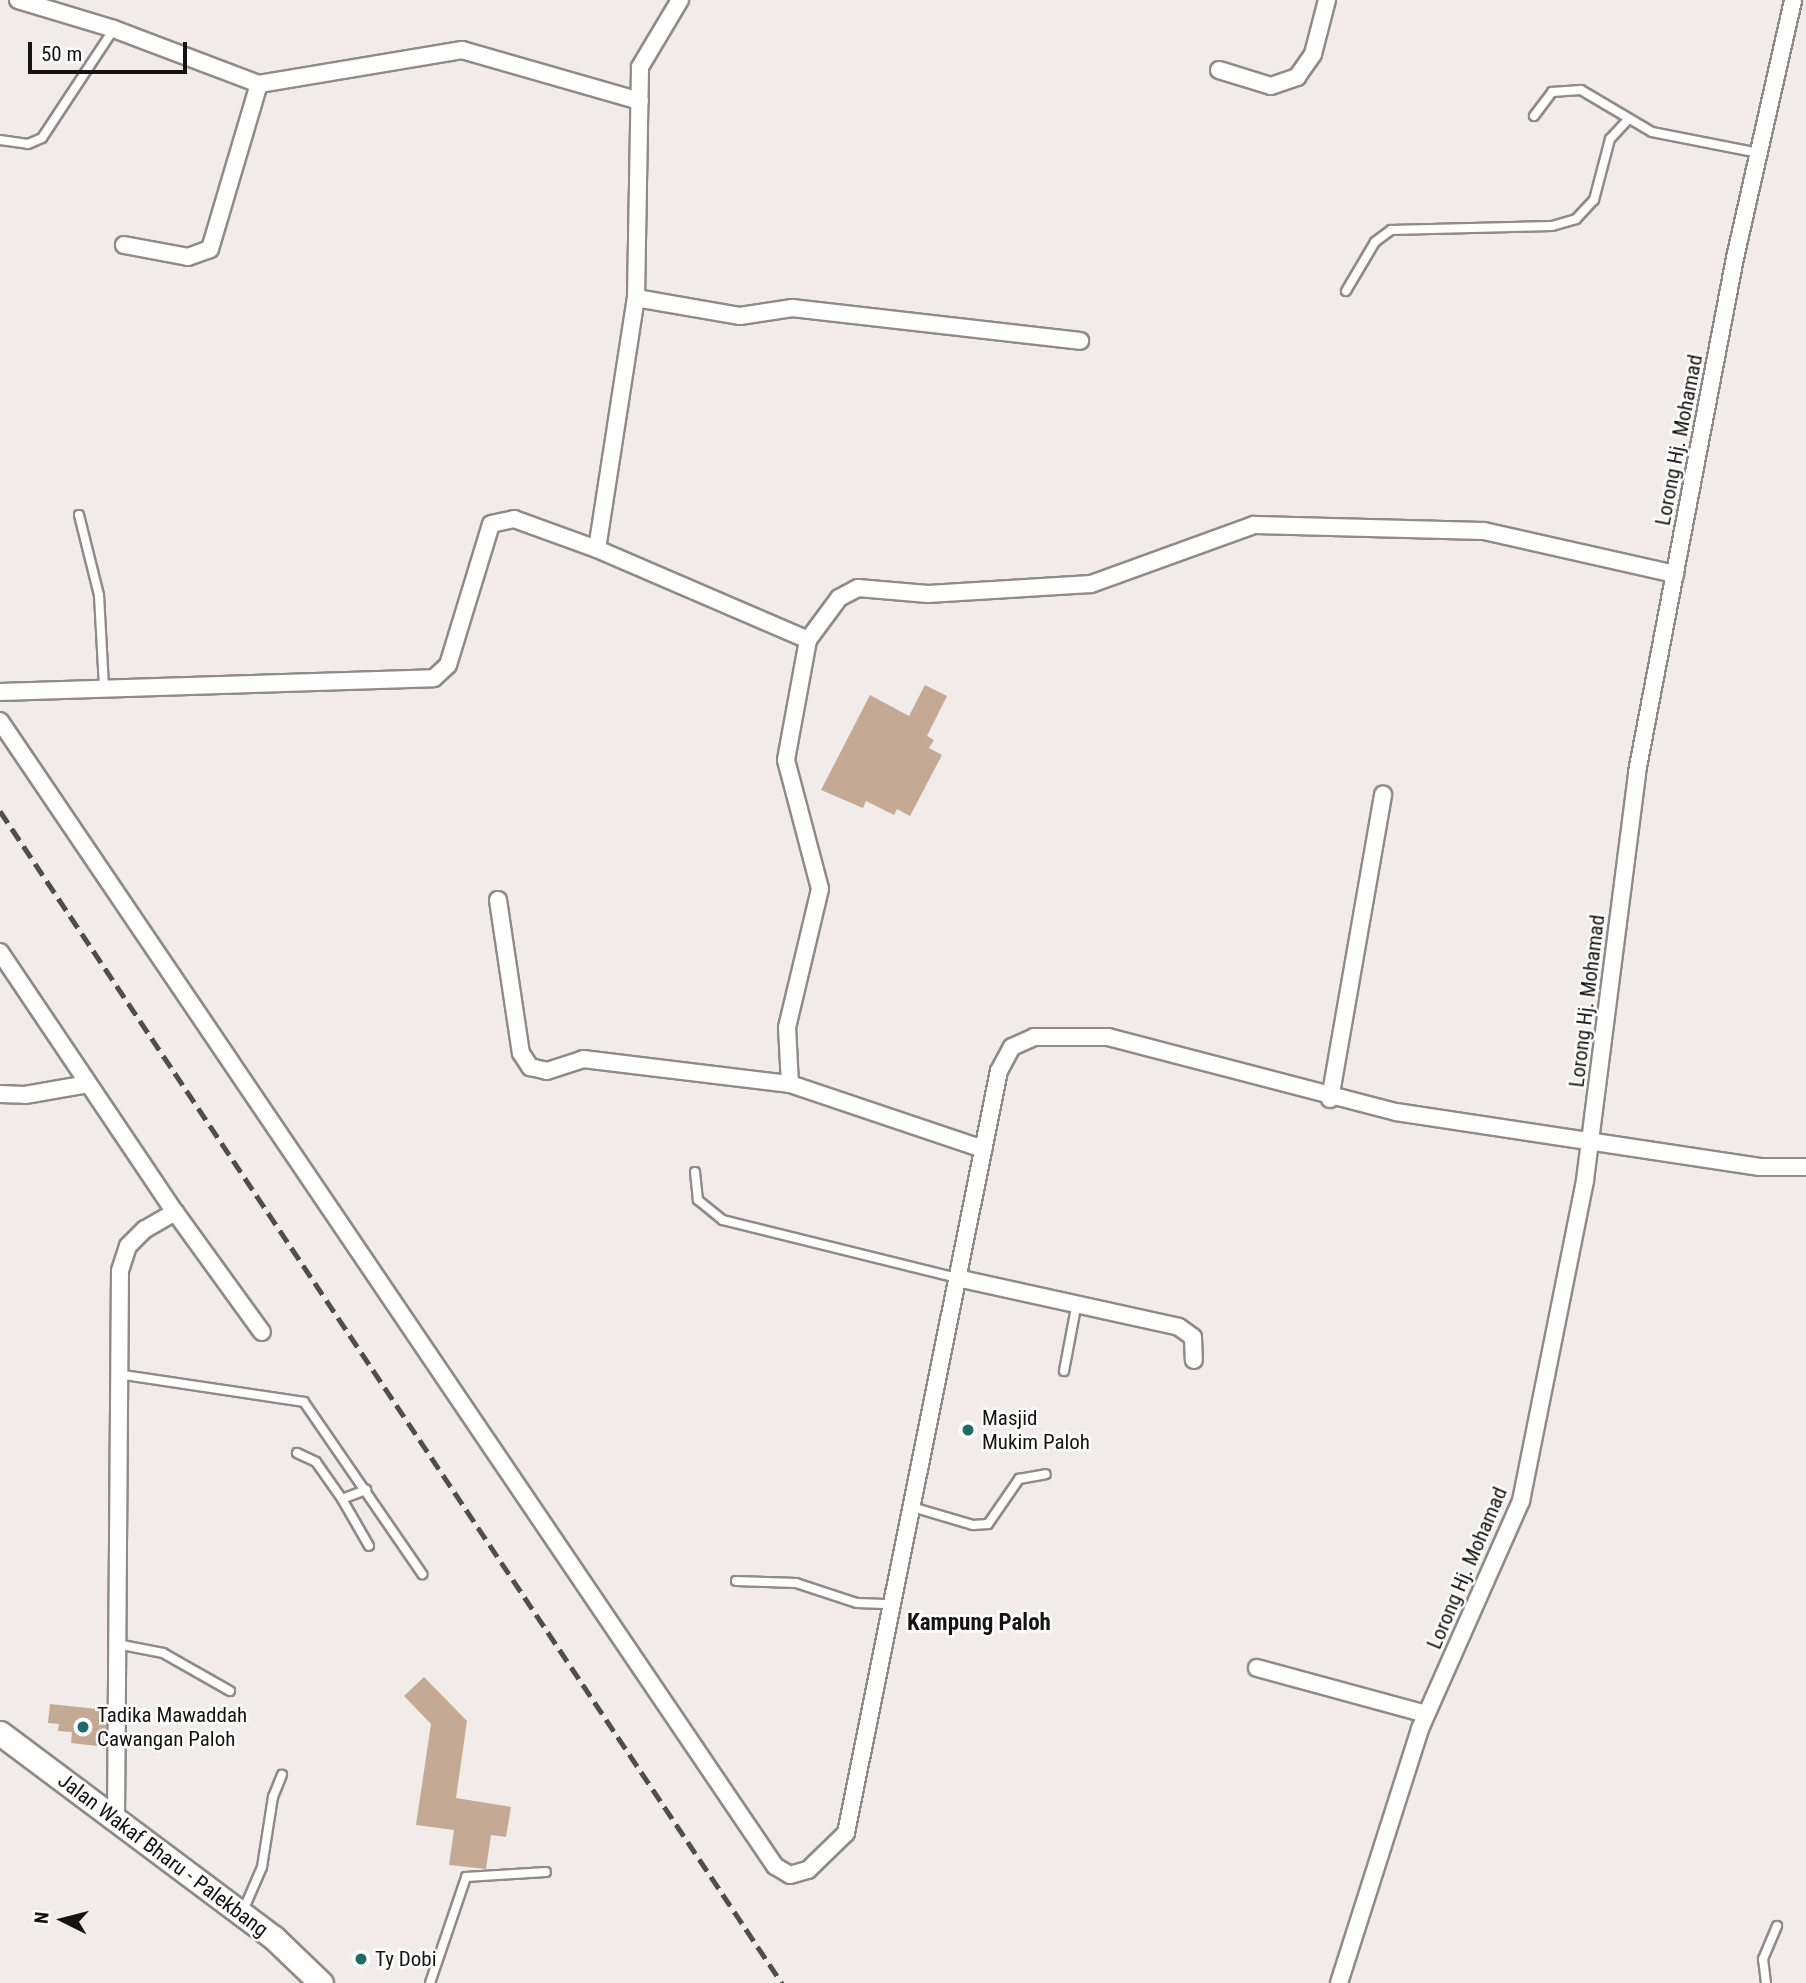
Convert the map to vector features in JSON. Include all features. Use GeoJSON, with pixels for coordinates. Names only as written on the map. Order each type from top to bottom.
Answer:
{"type":"FeatureCollection","features":[{"type":"Feature","properties":{"kind":"main road","name":"Jalan Wakaf Bharu - Palekbang"},"geometry":{"type":"LineString","coordinates":[[0,1733],[116,1816],[242,1914],[321,1983]]}},
{"type":"Feature","properties":{"kind":"street"},"geometry":{"type":"LineString","coordinates":[[18,0],[114,29],[259,84],[463,50],[640,101]]}},
{"type":"Feature","properties":{"kind":"street"},"geometry":{"type":"LineString","coordinates":[[597,549],[636,298],[642,63],[680,0]]}},
{"type":"Feature","properties":{"kind":"street"},"geometry":{"type":"LineString","coordinates":[[1219,70],[1271,86],[1297,76],[1313,54],[1327,0]]}},
{"type":"Feature","properties":{"kind":"street","name":"Lorong Hj. Mohamad"},"geometry":{"type":"LineString","coordinates":[[1339,1983],[1426,1714],[1521,1501],[1590,1139],[1637,772],[1759,153],[1793,0]]}},
{"type":"Feature","properties":{"kind":"street"},"geometry":{"type":"LineString","coordinates":[[124,245],[188,257],[210,249],[259,84]]}},
{"type":"Feature","properties":{"kind":"street"},"geometry":{"type":"LineString","coordinates":[[636,298],[740,316],[792,307],[1080,341]]}},
{"type":"Feature","properties":{"kind":"street"},"geometry":{"type":"LineString","coordinates":[[0,692],[104,686],[434,678],[448,665],[491,524],[514,519],[597,549],[808,640]]}},
{"type":"Feature","properties":{"kind":"street"},"geometry":{"type":"LineString","coordinates":[[790,1084],[787,1027],[820,888],[786,761],[808,640],[839,598],[858,588],[928,594],[1091,584],[1254,525],[1485,531],[1675,574]]}},
{"type":"Feature","properties":{"kind":"street"},"geometry":{"type":"LineString","coordinates":[[0,721],[782,1872],[790,1875],[808,1870],[846,1833],[983,1149],[1003,1059],[1012,1047],[1034,1037],[1108,1037],[1330,1099],[1419,1116],[1590,1139],[1760,1167],[1806,1167]]}},
{"type":"Feature","properties":{"kind":"street"},"geometry":{"type":"LineString","coordinates":[[1330,1099],[1383,795]]}},
{"type":"Feature","properties":{"kind":"street"},"geometry":{"type":"LineString","coordinates":[[498,900],[521,1053],[530,1068],[547,1071],[583,1059],[790,1084],[983,1149]]}},
{"type":"Feature","properties":{"kind":"street"},"geometry":{"type":"LineString","coordinates":[[0,952],[175,1212],[262,1332]]}},
{"type":"Feature","properties":{"kind":"street"},"geometry":{"type":"LineString","coordinates":[[0,1094],[25,1095],[88,1084]]}},
{"type":"Feature","properties":{"kind":"street"},"geometry":{"type":"LineString","coordinates":[[116,1816],[117,1374],[120,1271],[128,1246],[145,1229],[175,1212]]}},
{"type":"Feature","properties":{"kind":"street"},"geometry":{"type":"LineString","coordinates":[[957,1278],[1077,1302],[1187,1331],[1195,1345],[1194,1360]]}},
{"type":"Feature","properties":{"kind":"street"},"geometry":{"type":"LineString","coordinates":[[1257,1668],[1426,1714]]}},
{"type":"Feature","properties":{"kind":"lane"},"geometry":{"type":"LineString","coordinates":[[0,140],[28,144],[43,138],[114,29]]}},
{"type":"Feature","properties":{"kind":"lane"},"geometry":{"type":"LineString","coordinates":[[1534,116],[1552,92],[1572,89],[1590,93],[1627,121],[1652,132],[1759,153]]}},
{"type":"Feature","properties":{"kind":"lane"},"geometry":{"type":"LineString","coordinates":[[1346,291],[1375,242],[1400,228],[1552,226],[1576,219],[1594,200],[1608,145],[1627,121]]}},
{"type":"Feature","properties":{"kind":"lane"},"geometry":{"type":"LineString","coordinates":[[79,515],[99,595],[104,686]]}},
{"type":"Feature","properties":{"kind":"lane"},"geometry":{"type":"LineString","coordinates":[[695,1172],[698,1200],[723,1220],[957,1278]]}},
{"type":"Feature","properties":{"kind":"lane"},"geometry":{"type":"LineString","coordinates":[[1064,1371],[1077,1302]]}},
{"type":"Feature","properties":{"kind":"lane"},"geometry":{"type":"LineString","coordinates":[[117,1374],[300,1399],[311,1408],[422,1574]]}},
{"type":"Feature","properties":{"kind":"lane"},"geometry":{"type":"LineString","coordinates":[[297,1453],[316,1462],[342,1499],[369,1546]]}},
{"type":"Feature","properties":{"kind":"lane"},"geometry":{"type":"LineString","coordinates":[[912,1507],[973,1525],[988,1524],[1019,1479],[1046,1474]]}},
{"type":"Feature","properties":{"kind":"lane"},"geometry":{"type":"LineString","coordinates":[[342,1499],[366,1490]]}},
{"type":"Feature","properties":{"kind":"lane"},"geometry":{"type":"LineString","coordinates":[[736,1581],[796,1583],[860,1604],[892,1604]]}},
{"type":"Feature","properties":{"kind":"lane"},"geometry":{"type":"LineString","coordinates":[[117,1644],[163,1653],[230,1691]]}},
{"type":"Feature","properties":{"kind":"lane"},"geometry":{"type":"LineString","coordinates":[[242,1914],[262,1867],[272,1797],[282,1775]]}},
{"type":"Feature","properties":{"kind":"lane"},"geometry":{"type":"LineString","coordinates":[[430,1983],[466,1877],[546,1872]]}},
{"type":"Feature","properties":{"kind":"lane"},"geometry":{"type":"LineString","coordinates":[[1766,1983],[1763,1959],[1777,1926]]}},
{"type":"Feature","properties":{"kind":"building"},"geometry":{"type":"Polygon","coordinates":[[[925,685],[947,696],[927,736],[934,740],[929,748],[942,755],[910,816],[897,809],[894,815],[866,801],[863,808],[821,790],[870,695],[909,716],[925,685]]]}},
{"type":"Feature","properties":{"kind":"building"},"geometry":{"type":"Polygon","coordinates":[[[424,1677],[467,1721],[456,1798],[511,1807],[506,1837],[491,1835],[486,1869],[449,1865],[454,1830],[416,1825],[431,1724],[404,1696],[424,1677]]]}},
{"type":"Feature","properties":{"kind":"building","name":"Tadika Mawaddah Cawangan Paloh"},"geometry":{"type":"Polygon","coordinates":[[[50,1704],[106,1710],[106,1747],[71,1743],[72,1732],[58,1731],[59,1724],[48,1723],[50,1704]]]}},
{"type":"Feature","properties":{"kind":"railway"},"geometry":{"type":"LineString","coordinates":[[0,811],[782,1983]]}},
{"type":"Feature","properties":{"kind":"place","name":"Masjid Mukim Paloh"},"geometry":{"type":"Point","coordinates":[968,1430]}},
{"type":"Feature","properties":{"kind":"place","name":"Tadika Mawaddah Cawangan Paloh"},"geometry":{"type":"Point","coordinates":[83,1727]}},
{"type":"Feature","properties":{"kind":"place","name":"Ty Dobi"},"geometry":{"type":"Point","coordinates":[361,1959]}},
{"type":"Feature","properties":{"kind":"district","name":"Kampung Paloh"},"geometry":{"type":"Point","coordinates":[979,1623]}}]}
